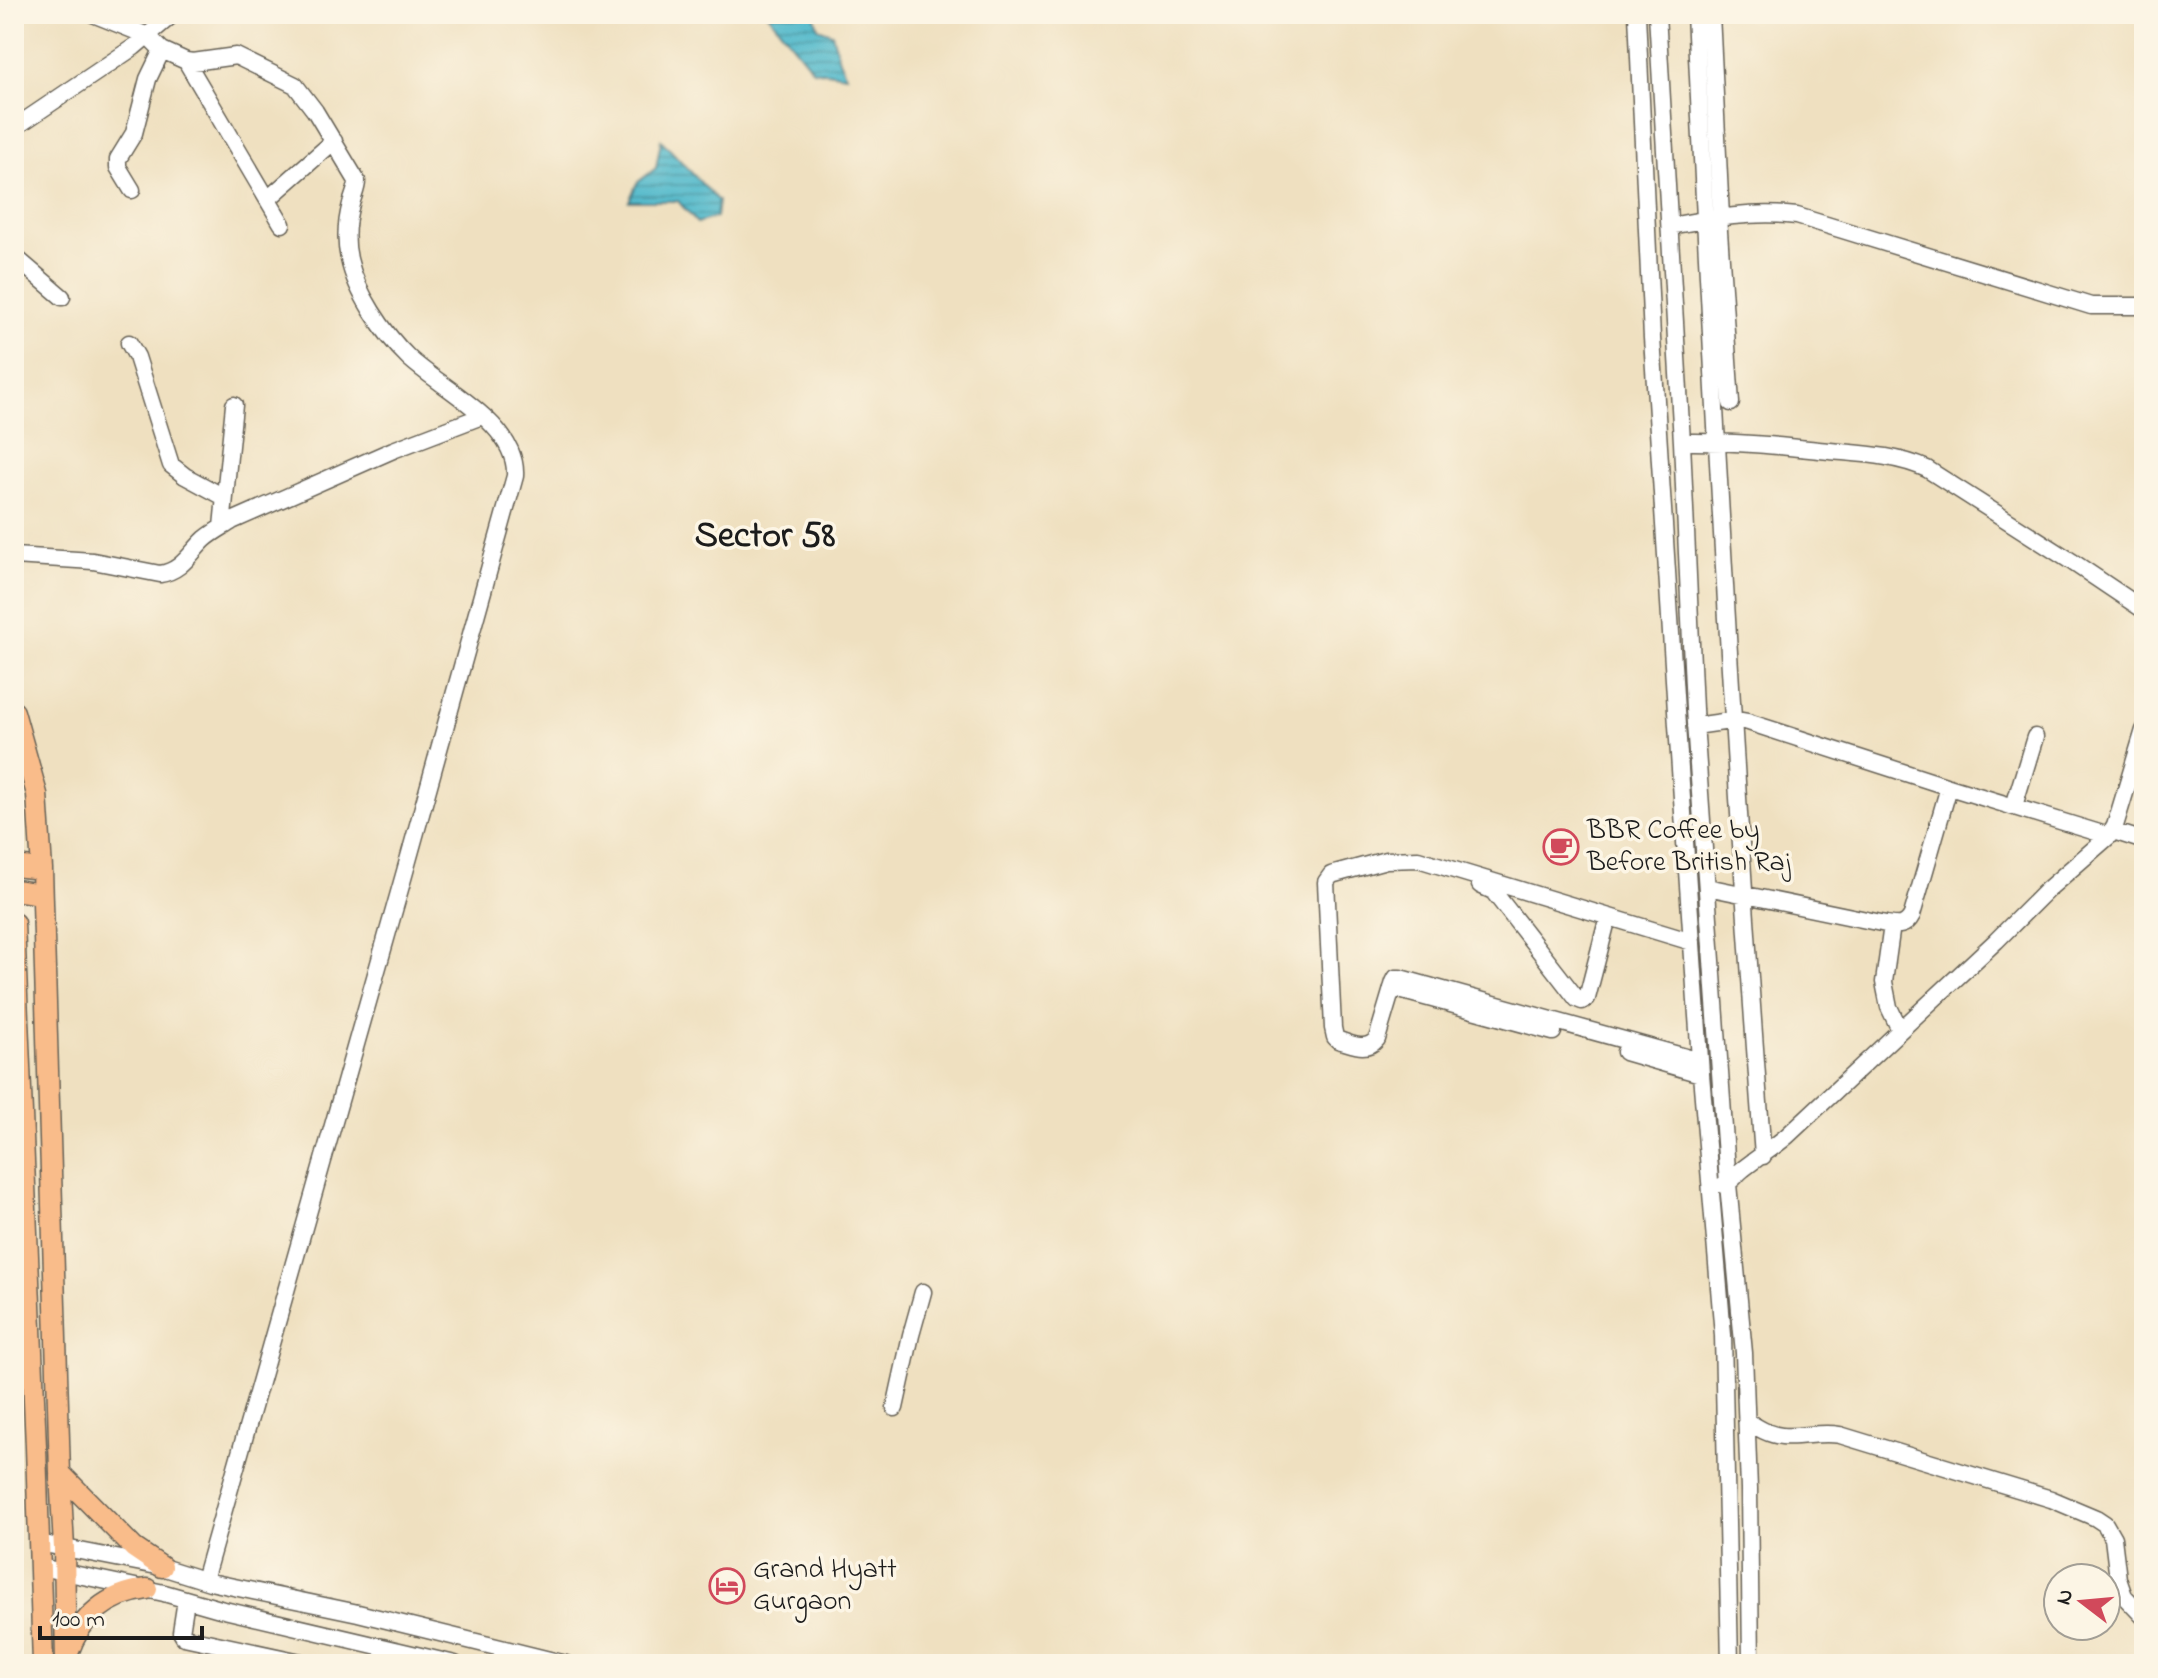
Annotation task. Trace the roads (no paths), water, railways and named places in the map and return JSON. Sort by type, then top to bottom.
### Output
[{"type":"main road","points":[[14,712],[37,794],[42,869],[66,1661]]},
{"type":"main road","points":[[14,866],[42,869]]},
{"type":"main road","points":[[14,890],[42,894]]},
{"type":"main road","points":[[14,923],[43,1664]]},
{"type":"main road","points":[[60,1473],[134,1548],[162,1567]]},
{"type":"main road","points":[[66,1661],[74,1637],[97,1610],[128,1592],[147,1589]]},
{"type":"street","points":[[93,14],[161,21]]},
{"type":"street","points":[[1637,14],[1652,338],[1701,1068],[1721,1295],[1730,1664]]},
{"type":"street","points":[[1657,14],[1695,726],[1728,1184],[1742,1324],[1747,1421],[1751,1664]]},
{"type":"street","points":[[1695,14],[1731,403]]},
{"type":"street","points":[[1711,14],[1715,441],[1763,1156]]},
{"type":"street","points":[[132,190],[118,167],[118,159],[134,133],[148,79],[162,50],[161,21]]},
{"type":"street","points":[[14,128],[161,21]]},
{"type":"street","points":[[162,50],[193,62],[236,56],[302,91],[357,181],[347,235],[352,273],[362,294],[407,356],[482,416],[511,448],[515,460],[515,476],[392,919],[204,1580]]},
{"type":"street","points":[[186,61],[282,224]]},
{"type":"street","points":[[268,199],[334,141]]},
{"type":"street","points":[[1670,226],[1770,213],[1797,216],[2091,306],[2144,306]]},
{"type":"street","points":[[14,256],[62,297]]},
{"type":"street","points":[[129,343],[137,357],[171,465],[224,497]]},
{"type":"street","points":[[222,527],[234,405]]},
{"type":"street","points":[[14,556],[101,561],[160,574],[170,573],[222,527],[393,450],[482,416]]},
{"type":"street","points":[[1682,442],[1715,441],[1881,456],[1916,464],[1938,475],[2144,610]]},
{"type":"street","points":[[1695,726],[1748,722],[1949,787],[2144,841]]},
{"type":"street","points":[[1711,1188],[1728,1184],[1740,1171],[1787,1136],[2111,833],[2139,759],[2144,730]]},
{"type":"street","points":[[2014,806],[2035,737]]},
{"type":"street","points":[[1707,887],[1903,925],[1912,915],[1949,787]]},
{"type":"street","points":[[1692,942],[1431,863],[1407,859],[1386,860],[1328,878],[1326,882],[1335,1037],[1338,1040],[1365,1047],[1372,1045],[1377,1039],[1396,978],[1400,978],[1462,1001],[1701,1068]]},
{"type":"street","points":[[1476,877],[1482,887],[1493,891],[1577,999],[1582,1001],[1587,998],[1608,917]]},
{"type":"street","points":[[1892,925],[1884,982],[1889,1007],[1900,1030]]},
{"type":"street","points":[[895,1408],[923,1292]]},
{"type":"street","points":[[1747,1421],[1768,1433],[1783,1436],[1840,1435],[2051,1499],[2096,1518],[2105,1524],[2113,1538],[2118,1579],[2124,1596],[2144,1617]]},
{"type":"street","points":[[39,1543],[162,1567],[204,1580],[358,1613],[566,1664]]},
{"type":"street","points":[[40,1567],[147,1589],[455,1664]]},
{"type":"street","points":[[186,1600],[181,1632],[184,1637],[310,1664]]},
{"type":"street","points":[[294,1626],[300,1602]]},
{"type":"water","points":[[768,14],[814,14],[818,28],[832,33],[846,75],[813,70]]},
{"type":"water","points":[[661,140],[718,201],[716,217],[697,223],[678,201],[629,201],[637,183],[656,168]]},
{"type":"place","name":"BBR Coffee by Before British Raj","points":[[1561,847]]},
{"type":"place","name":"Grand Hyatt Gurgaon","points":[[727,1586]]},
{"type":"district","name":"Sector 58","points":[[765,537]]}]
